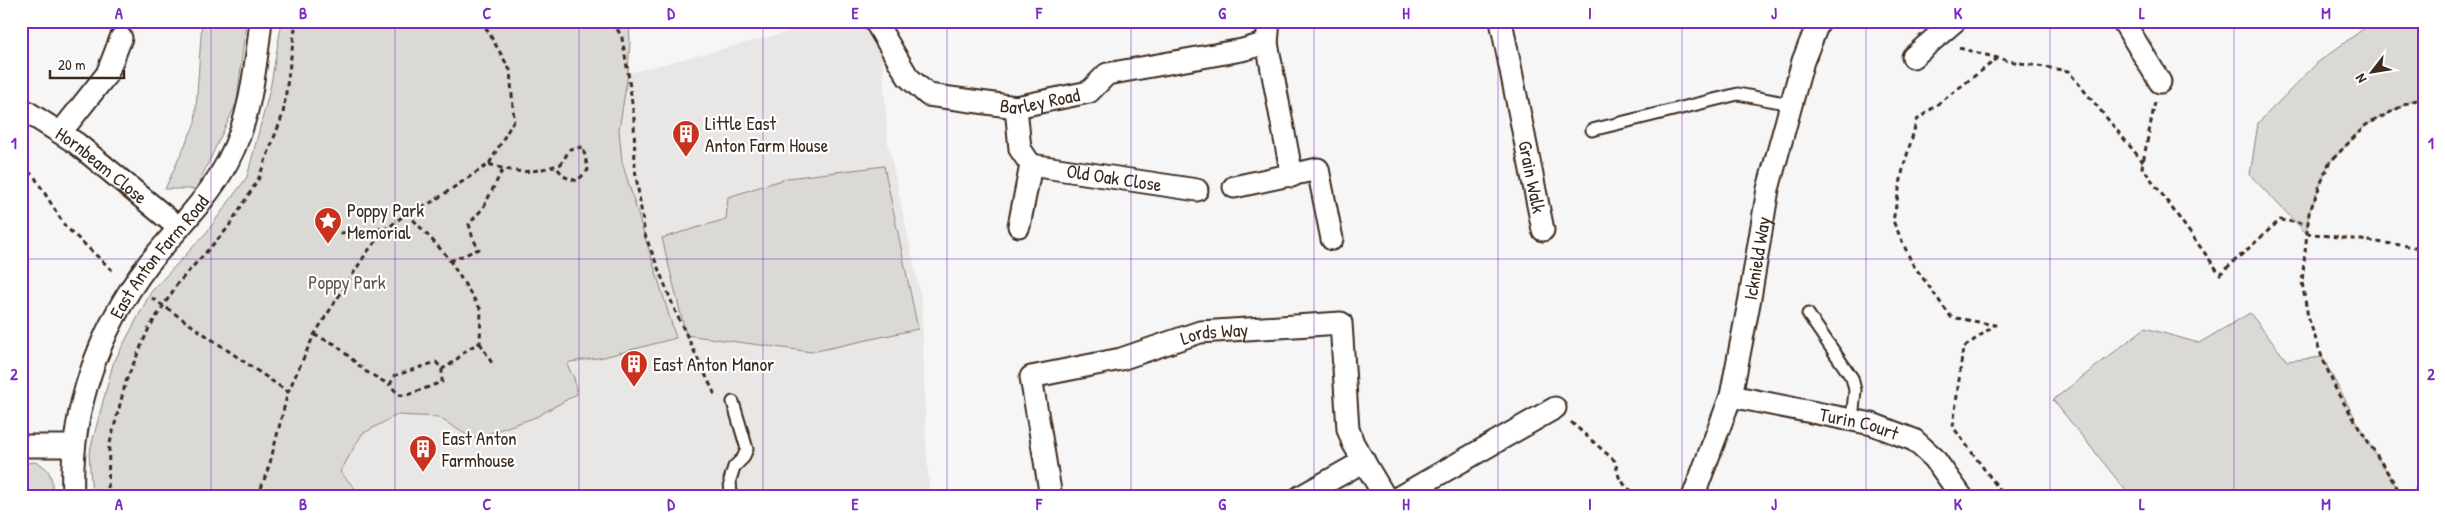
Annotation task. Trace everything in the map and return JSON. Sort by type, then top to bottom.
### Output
[{"type":"street","name":"East Anton Farm Road","points":[[73,497],[74,446],[88,379],[113,319],[138,278],[221,174],[236,143],[243,126],[251,90],[261,21]]},
{"type":"street","name":"Barley Road","points":[[875,21],[908,77],[928,95],[1016,107],[1089,92],[1107,74],[1242,50],[1267,43]]},
{"type":"street","points":[[1269,21],[1267,43],[1292,176]]},
{"type":"street","name":"Grain Walk","points":[[1501,21],[1543,230]]},
{"type":"street","name":"Icknield Way","points":[[1693,497],[1731,396],[1768,189],[1803,61],[1820,21]]},
{"type":"street","points":[[1913,57],[1955,21]]},
{"type":"street","points":[[2122,21],[2160,82]]},
{"type":"street","points":[[61,132],[107,74],[121,38]]},
{"type":"street","points":[[1016,107],[1020,149],[1030,165],[1019,226]]},
{"type":"street","name":"Hornbeam Close","points":[[21,108],[61,132],[179,228]]},
{"type":"street","name":"Old Oak Close","points":[[1030,165],[1198,190]]},
{"type":"street","points":[[1234,187],[1318,169],[1332,240]]},
{"type":"street","name":"Lords Way","points":[[1052,497],[1031,377],[1121,359],[1184,337],[1212,330],[1341,323],[1346,413],[1353,443],[1385,497]]},
{"type":"street","name":"Turin Court","points":[[1731,396],[1872,424],[1914,440],[1934,458],[1962,497]]},
{"type":"street","points":[[1399,497],[1555,408]]},
{"type":"street","points":[[21,446],[74,446]]},
{"type":"street","points":[[1300,497],[1364,461]]},
{"type":"lane","points":[[1592,130],[1738,94],[1790,104]]},
{"type":"lane","points":[[1808,314],[1852,378],[1855,390],[1852,420]]},
{"type":"lane","points":[[731,497],[730,480],[734,467],[743,458],[747,449],[733,402]]},
{"type":"path","points":[[108,497],[109,446],[126,381],[149,328],[178,283],[227,229],[258,180],[283,114],[296,21]]},
{"type":"path","points":[[258,497],[270,463],[288,392],[314,335],[367,252],[388,228],[407,213],[432,202],[489,164],[514,120],[510,70],[482,21]]},
{"type":"path","points":[[613,21],[622,38],[628,73],[634,118],[635,169],[645,235],[676,313],[717,400]]},
{"type":"path","points":[[1932,41],[1998,58],[2068,71],[2143,162]]},
{"type":"path","points":[[1998,58],[1917,120],[1903,169],[1893,221],[1912,263],[1952,316],[1995,325],[1963,348],[1953,427],[2005,497]]},
{"type":"path","points":[[2160,82],[2142,168],[2220,274],[2280,220],[2307,224]]},
{"type":"path","points":[[2403,497],[2338,392],[2322,357],[2308,317],[2302,282],[2309,213],[2329,163],[2366,125],[2410,102],[2424,98]]},
{"type":"path","points":[[489,164],[502,169],[532,173],[554,166],[562,164],[570,149],[583,147],[588,170],[577,182],[565,177],[554,166]]},
{"type":"path","points":[[450,261],[480,249],[473,239],[469,224],[483,208],[502,169]]},
{"type":"path","points":[[407,213],[450,261],[481,310],[480,343],[493,365]]},
{"type":"path","points":[[340,233],[388,228]]},
{"type":"path","points":[[2306,234],[2424,248]]},
{"type":"path","points":[[314,335],[335,344],[365,371],[390,385],[399,395],[407,396],[442,382],[442,369],[436,362],[419,366],[394,376],[390,385]]},
{"type":"path","points":[[442,369],[456,362],[465,348],[480,343]]},
{"type":"path","points":[[1555,408],[1616,461],[1619,477],[1627,488],[1639,495]]},
{"type":"shaded area","points":[[830,21],[871,21],[881,40],[888,142],[922,302],[926,443],[930,497],[363,497],[339,472],[362,434],[397,415],[438,417],[607,208],[628,73]]},
{"type":"green space","points":[[202,21],[246,21],[237,102],[196,189],[165,189],[195,123]]},
{"type":"green space","name":"Poppy Park","points":[[282,21],[629,21],[628,73],[619,130],[622,162],[676,338],[604,357],[570,362],[567,365],[574,378],[577,394],[536,417],[473,439],[438,417],[397,415],[362,434],[340,472],[363,497],[92,497],[89,454],[113,364],[151,292],[206,233],[247,177],[270,89]]},
{"type":"green space","points":[[2374,21],[2424,21],[2424,98],[2410,102],[2366,125],[2329,163],[2309,213],[2306,233],[2250,175],[2258,123],[2317,63]]},
{"type":"green space","points":[[884,166],[918,329],[812,352],[686,335],[662,238],[726,219],[728,197],[788,178]]},
{"type":"green space","points":[[2250,313],[2287,361],[2322,357],[2368,442],[2403,497],[2131,497],[2053,400],[2145,328],[2199,343]]},
{"type":"green space","points":[[34,462],[45,467],[48,471],[52,485],[52,497],[21,497],[21,464]]},
{"type":"green space","points":[[2424,474],[2424,497],[2410,497]]},
{"type":"place","name":"Little East Anton Farm House","points":[[686,158]]},
{"type":"place","name":"Poppy Park Memorial","points":[[328,245]]},
{"type":"place","name":"East Anton Manor","points":[[634,388]]},
{"type":"place","name":"East Anton Farmhouse","points":[[423,473]]}]
